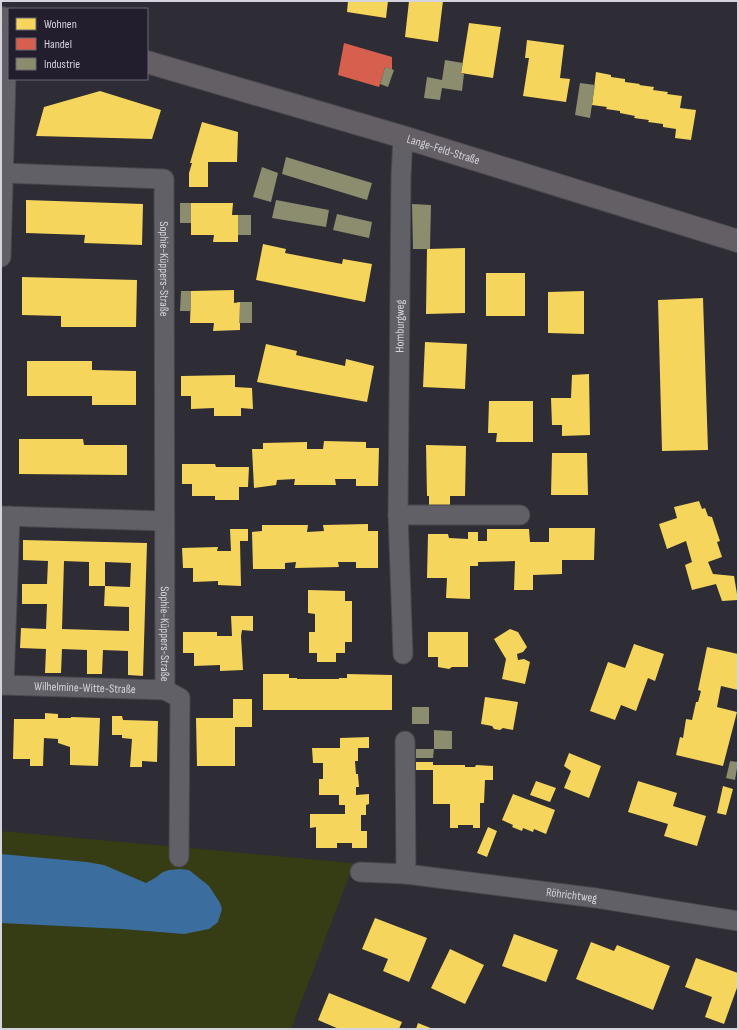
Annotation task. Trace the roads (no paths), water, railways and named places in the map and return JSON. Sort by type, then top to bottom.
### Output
[{"type":"street","points":[[1,257],[3,137],[8,40]]},
{"type":"street","name":"Lange-Feld-Straße","points":[[148,62],[403,137],[738,241]]},
{"type":"street","name":"Homburgweg","points":[[403,137],[401,184],[398,515],[403,654]]},
{"type":"street","name":"Sophie-Küppers-Straße","points":[[3,173],[164,179],[165,690],[180,698],[179,857]]},
{"type":"street","points":[[398,515],[520,515]]},
{"type":"street","points":[[6,516],[164,521]]},
{"type":"street","name":"Wilhelmine-Witte-Straße","points":[[6,516],[2,685],[165,690]]},
{"type":"street","points":[[405,741],[406,874]]},
{"type":"street","name":"Röhrichtweg","points":[[360,872],[406,874],[596,898],[738,921]]},
{"type":"water","points":[[1,854],[104,865],[146,883],[163,872],[169,870],[189,870],[209,886],[220,903],[222,909],[218,922],[209,929],[184,934],[122,929],[1,923]]}]
